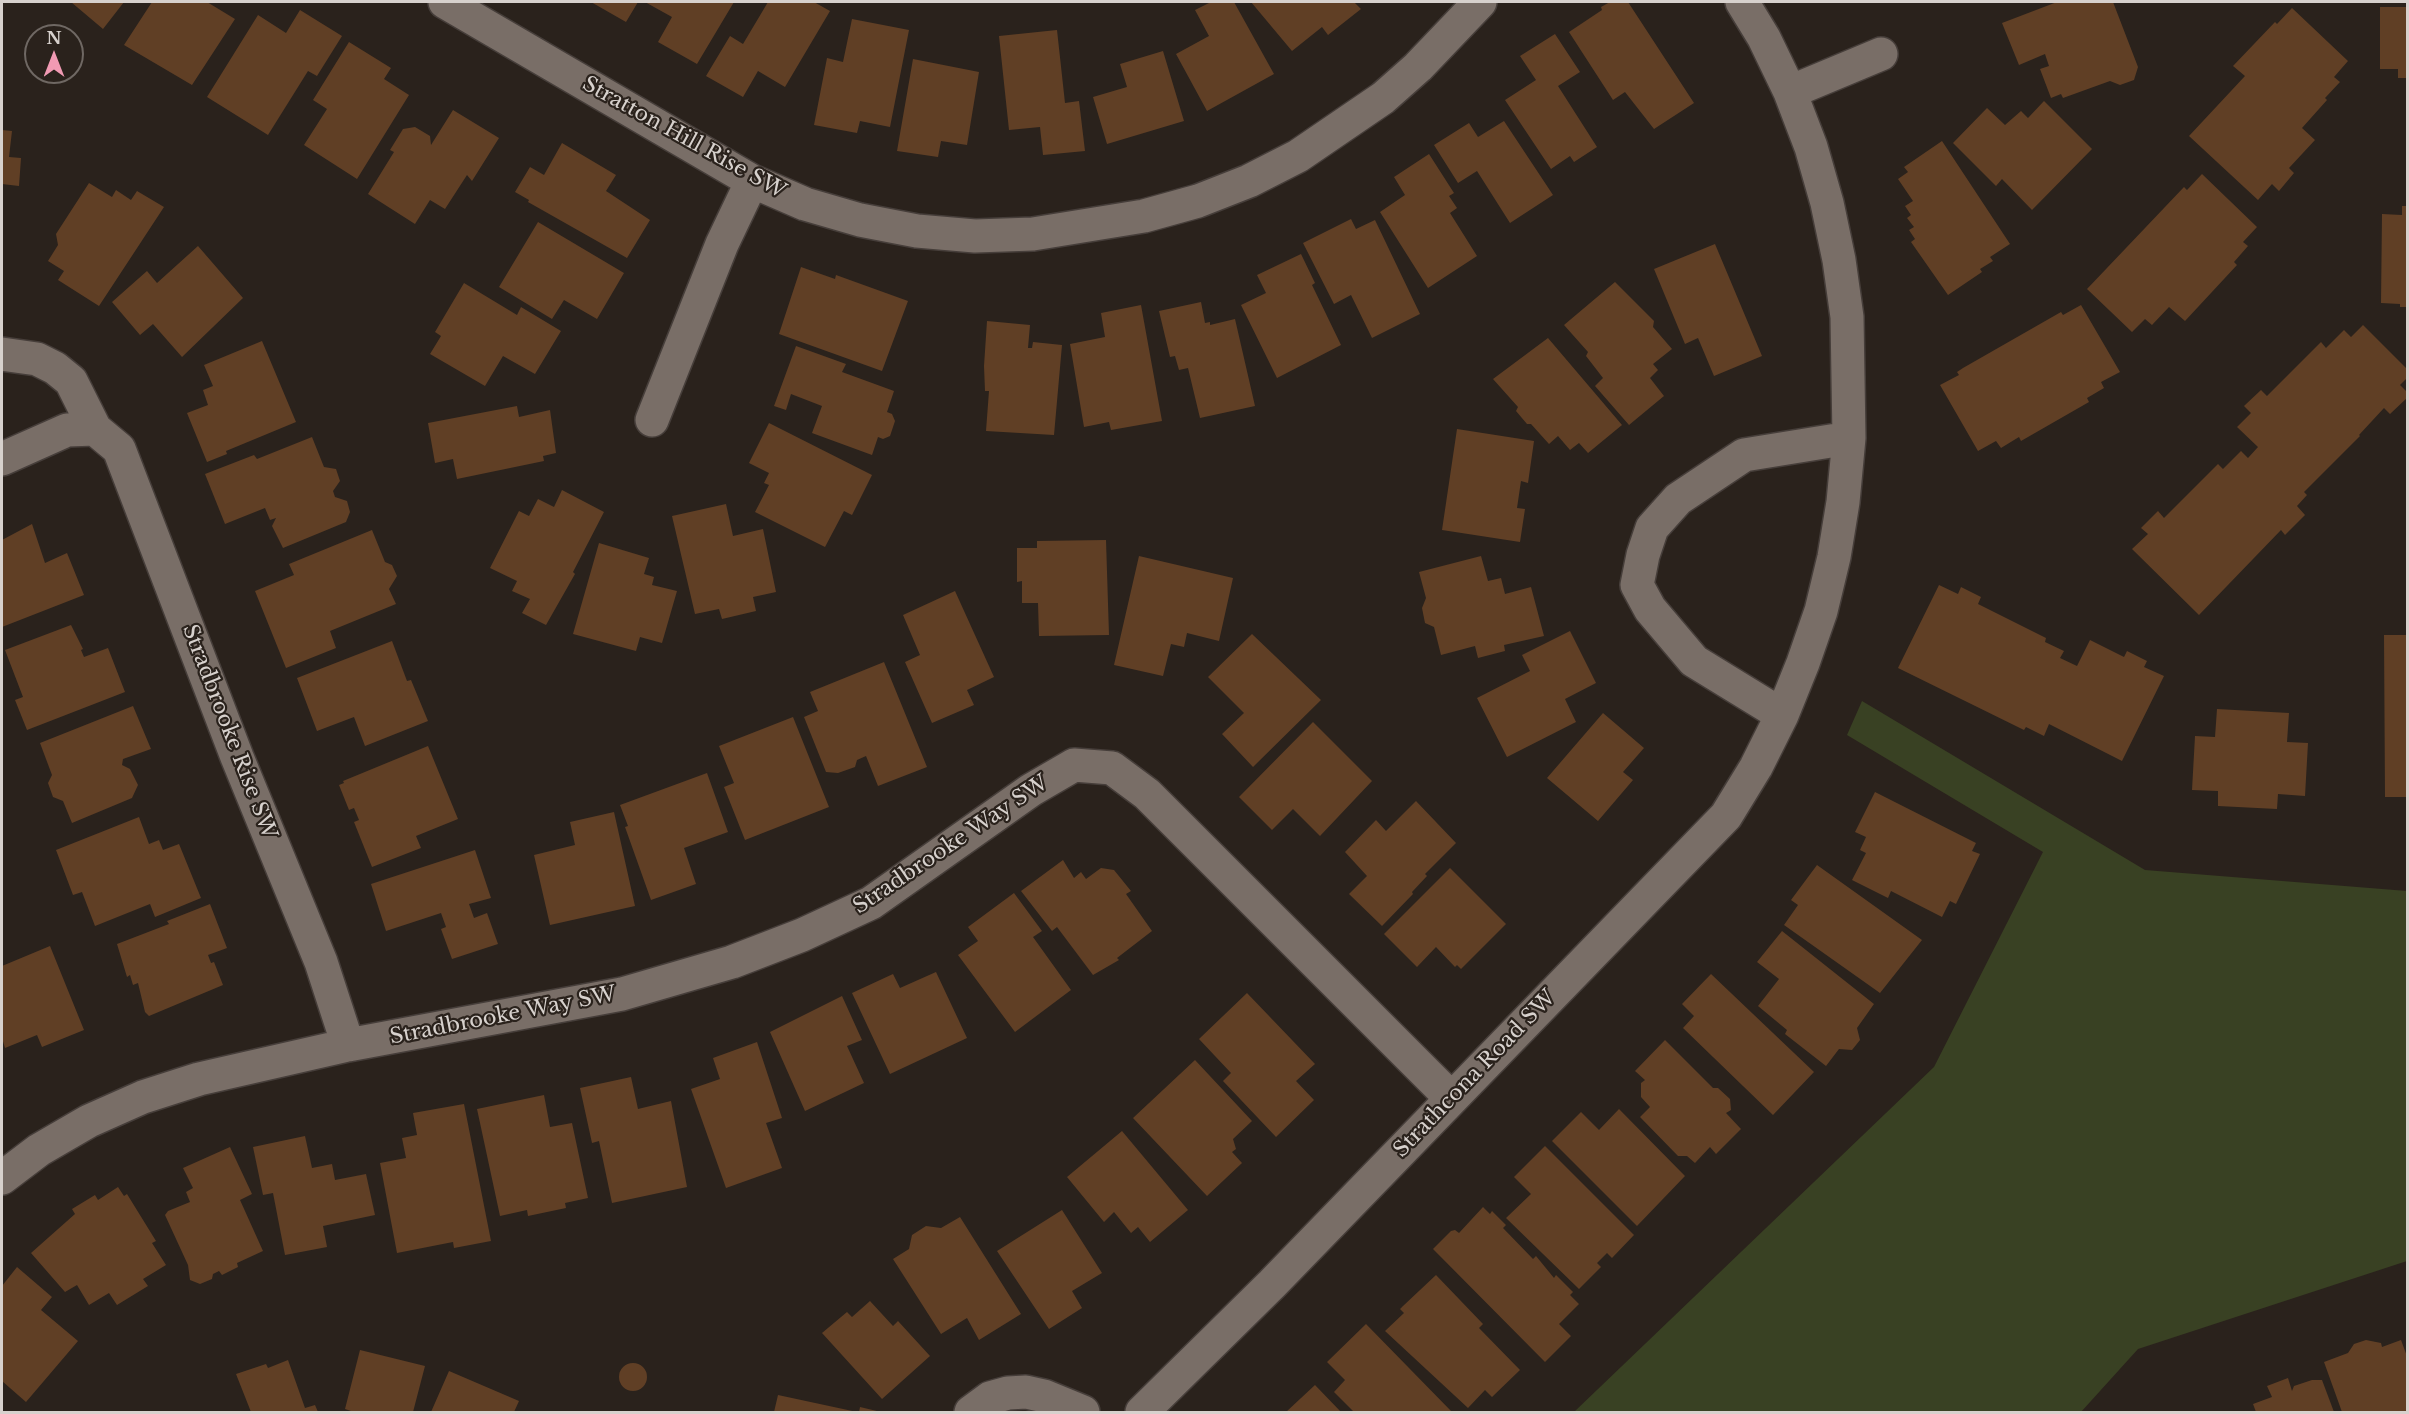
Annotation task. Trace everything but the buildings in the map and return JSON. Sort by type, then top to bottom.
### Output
[{"type":"street","name":"Stratton Hill Rise SW","points":[[445,2],[752,181],[816,207],[860,220],[917,231],[975,236],[1033,234],[1144,216],[1198,201],[1249,181],[1299,156],[1345,127],[1383,99],[1418,67],[1480,2]]},
{"type":"street","name":"Strathcona Road SW","points":[[1142,1413],[1272,1284],[1726,816],[1756,767],[1782,715],[1814,632],[1834,557],[1843,502],[1849,438],[1847,317],[1839,260],[1827,203],[1811,147],[1790,92],[1764,38],[1742,2]]},
{"type":"street","points":[[1790,92],[1881,54]]},
{"type":"street","points":[[652,420],[722,244],[752,181]]},
{"type":"street","name":"Stradbrooke Rise SW","points":[[2,354],[37,359],[55,368],[71,381],[95,429],[119,449],[237,757],[321,962],[348,1045]]},
{"type":"street","points":[[2,459],[67,430],[95,429]]},
{"type":"street","points":[[1782,715],[1694,661],[1650,609],[1636,585],[1643,555],[1652,528],[1678,499],[1744,455],[1849,438]]},
{"type":"street","name":"Stradbrooke Way SW","points":[[2,1178],[39,1150],[89,1121],[143,1097],[199,1079],[348,1045],[611,996],[732,962],[802,935],[871,903],[950,850],[1030,790],[1074,765],[1112,768],[1147,794],[1451,1098]]},
{"type":"street","points":[[971,1413],[990,1398],[1008,1392],[1026,1392],[1044,1396],[1083,1413]]},
{"type":"green space","points":[[1862,701],[2145,870],[2407,891],[2407,1261],[2138,1349],[2081,1412],[1574,1412],[1934,1067],[2043,852],[1847,735]]}]
